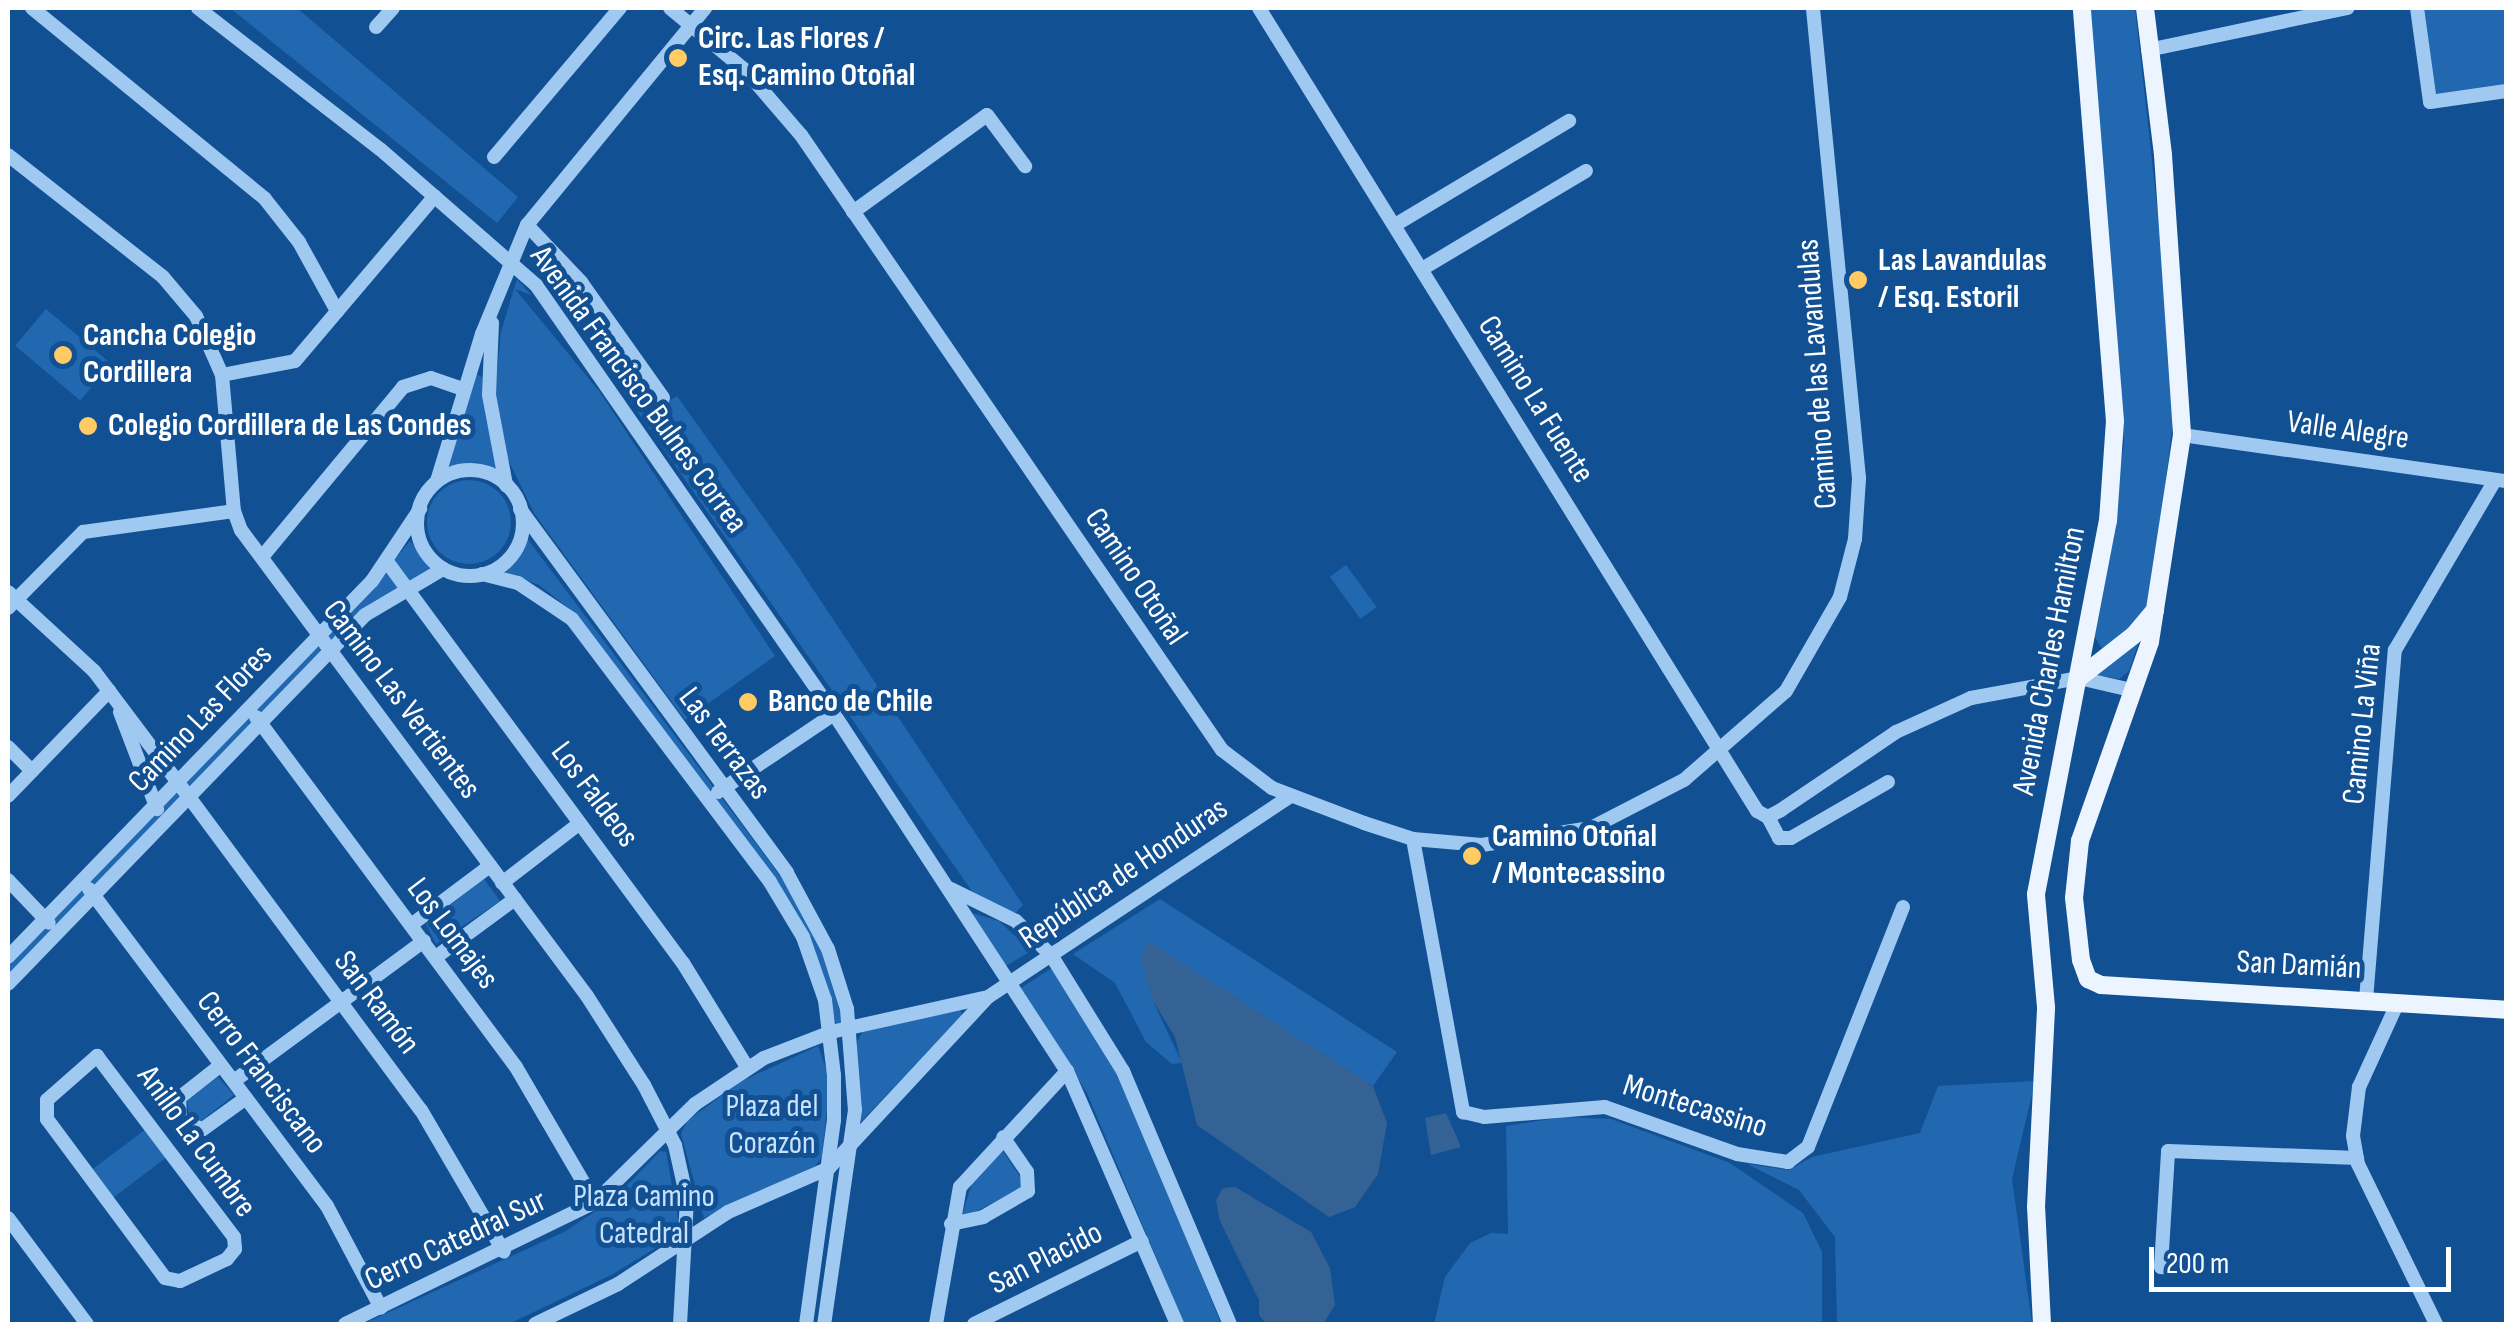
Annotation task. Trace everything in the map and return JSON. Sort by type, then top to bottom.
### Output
[{"type":"main road","name":"Avenida Charles Hamilton","points":[[2042,1324],[2036,1207],[2046,1007],[2036,894],[2108,521],[2115,421],[2082,8]]},
{"type":"main road","name":"Avenida Charles Hamilton","points":[[2088,979],[2075,916],[2077,862],[2160,600],[2182,435],[2163,155],[2145,8]]},
{"type":"main road","points":[[2078,678],[2141,628],[2160,600]]},
{"type":"main road","points":[[2088,630],[2101,657]]},
{"type":"main road","name":"San Damián","points":[[2088,979],[2506,1010]]},
{"type":"street","points":[[32,8],[265,199],[300,242],[337,312]]},
{"type":"street","name":"Avenida Francisco Bulnes Correa","points":[[198,8],[511,259],[565,325],[834,714],[1067,1070],[1177,1324]]},
{"type":"street","points":[[376,27],[393,8]]},
{"type":"street","points":[[494,157],[620,8]]},
{"type":"street","name":"Camino Otoñal","points":[[670,8],[762,88],[853,212],[1212,738],[1244,770],[1290,796],[1413,839],[1495,845],[1571,834],[1647,804],[1720,752]]},
{"type":"street","points":[[498,292],[488,374],[506,485],[520,509],[515,548],[482,574],[443,569],[419,538],[420,508],[437,481],[464,389],[498,292],[511,259],[527,225],[705,8]]},
{"type":"street","name":"Camino La Fuente","points":[[1259,8],[1750,802],[1768,817],[1779,838],[1791,838],[1888,782]]},
{"type":"street","name":"Camino de las Lavandulas","points":[[1720,752],[1771,707],[1812,655],[1840,597],[1858,518],[1813,8]]},
{"type":"street","points":[[2148,50],[2348,8]]},
{"type":"street","points":[[2417,8],[2430,102],[2506,91]]},
{"type":"street","points":[[853,212],[987,115],[1025,166]]},
{"type":"street","points":[[1395,225],[1569,121]]},
{"type":"street","name":"Camino Las Vertientes","points":[[8,155],[175,289],[204,330],[222,374],[234,512],[318,637],[606,1024],[668,1128],[684,1182],[688,1236],[680,1324]]},
{"type":"street","points":[[1422,270],[1586,171]]},
{"type":"street","points":[[222,374],[288,366],[435,196]]},
{"type":"street","points":[[527,225],[581,282],[663,398]]},
{"type":"street","points":[[262,557],[403,387],[426,378],[464,389]]},
{"type":"street","name":"Valle Alegre","points":[[2182,435],[2501,480]]},
{"type":"street","points":[[437,481],[470,469],[506,485]]},
{"type":"street","name":"Camino La Viña","points":[[2366,1000],[2395,650],[2501,480]]},
{"type":"street","name":"Camino Las Flores","points":[[8,957],[388,563],[420,508]]},
{"type":"street","name":"Las Terrazas","points":[[520,509],[723,788],[820,930],[850,1029]]},
{"type":"street","points":[[10,600],[82,532],[234,512]]},
{"type":"street","name":"Los Faldeos","points":[[388,563],[683,962],[747,1067]]},
{"type":"street","name":"Camino Las Flores","points":[[8,984],[374,607],[443,569]]},
{"type":"street","name":"Las Terrazas","points":[[482,574],[518,582],[557,606],[614,675],[770,882],[803,938],[831,1032]]},
{"type":"street","name":"San Ramón","points":[[10,600],[112,694],[190,796],[442,1141],[504,1252]]},
{"type":"street","points":[[614,675],[630,664]]},
{"type":"street","points":[[1768,817],[1934,712],[1990,693],[2078,678],[2131,690]]},
{"type":"street","points":[[8,796],[112,694],[164,822]]},
{"type":"street","name":"Los Lomajes","points":[[250,708],[532,1090],[595,1202]]},
{"type":"street","points":[[707,800],[834,714]]},
{"type":"street","points":[[8,747],[32,772]]},
{"type":"street","name":"República de Honduras","points":[[544,1323],[618,1284],[688,1236],[828,1168],[851,1150],[988,997],[1290,796]]},
{"type":"street","points":[[502,882],[580,823]]},
{"type":"street","name":"Montecassino","points":[[1413,839],[1463,1112],[1484,1116],[1605,1107],[1737,1154],[1788,1162],[1808,1147],[1903,907]]},
{"type":"street","points":[[411,924],[490,866]]},
{"type":"street","points":[[8,880],[58,932]]},
{"type":"street","name":"Cerro Franciscano","points":[[81,881],[326,1206],[381,1308]]},
{"type":"street","points":[[946,886],[1016,921],[1051,955],[1123,1071],[1230,1324]]},
{"type":"street","points":[[436,958],[514,899]]},
{"type":"street","points":[[803,938],[820,930]]},
{"type":"street","points":[[234,1082],[424,942]]},
{"type":"street","name":"República de Honduras","points":[[831,1032],[988,997]]},
{"type":"street","points":[[2398,1002],[2356,1099],[2357,1158],[2436,1324]]},
{"type":"street","points":[[831,1032],[828,1168],[806,1321],[825,1322],[851,1150],[850,1029]]},
{"type":"street","name":"Cerro Catedral Sur","points":[[345,1324],[504,1252],[595,1202],[668,1128],[747,1067],[831,1032]]},
{"type":"street","name":"Anillo La Cumbre","points":[[98,1056],[159,1138],[236,1241],[231,1256],[176,1282],[163,1275],[47,1118],[45,1103],[88,1058],[98,1056]]},
{"type":"street","points":[[180,1122],[179,1098],[222,1065]]},
{"type":"street","points":[[936,1324],[960,1188],[1002,1137],[1067,1070]]},
{"type":"street","points":[[180,1122],[203,1129],[246,1098]]},
{"type":"street","points":[[159,1138],[180,1122]]},
{"type":"street","points":[[952,1224],[983,1218],[1028,1191],[1029,1176],[1002,1137]]},
{"type":"street","points":[[2172,1268],[2162,1267],[2168,1152],[2357,1158]]},
{"type":"street","points":[[8,1218],[87,1324]]},
{"type":"street","name":"San Placido","points":[[974,1324],[1142,1242]]},
{"type":"green space","points":[[230,8],[297,8],[518,197],[497,223]]},
{"type":"green space","points":[[2090,8],[2135,8],[2177,386],[2151,606],[2129,671],[2119,679],[2095,675],[2108,659],[2094,635],[2124,444]]},
{"type":"green space","points":[[2423,8],[2506,8],[2506,85],[2434,95]]},
{"type":"green space","points":[[517,279],[531,295],[515,289],[599,391],[775,656],[685,720],[534,513],[506,455],[495,392],[501,332]]},
{"type":"green space","name":"Cancha Colegio Cordillera","points":[[46,309],[111,364],[80,400],[15,346]]},
{"type":"green space","points":[[596,317],[663,405],[677,396],[795,562],[1023,905],[1015,913],[976,897],[580,329]]},
{"type":"green space","points":[[475,374],[482,377],[497,470],[476,462],[447,468]]},
{"type":"green space","points":[[469,480],[485,483],[499,492],[508,506],[508,538],[499,552],[485,561],[469,564],[453,561],[439,552],[430,538],[427,522],[430,506],[439,492],[453,483]]},
{"type":"green space","points":[[526,537],[781,877],[821,945],[843,1022],[836,1024],[814,949],[579,616],[539,585],[502,571]]},
{"type":"green space","points":[[410,541],[434,570],[371,603],[8,976],[8,964],[357,606]]},
{"type":"green space","points":[[1346,565],[1377,607],[1360,619],[1330,577]]},
{"type":"green space","points":[[484,879],[500,901],[436,944],[426,924]]},
{"type":"green space","points":[[1160,899],[1397,1052],[1373,1086],[1149,942],[1142,959],[1153,1001],[1182,1063],[1172,1064],[1146,1042],[1115,983],[1073,954]]},
{"type":"green space","points":[[972,913],[999,921],[1031,951],[1006,966]]},
{"type":"green space","points":[[1052,968],[1123,1078],[1221,1324],[1184,1324],[1087,1093],[1021,988]]},
{"type":"green space","points":[[960,1009],[962,1015],[861,1122],[857,1042],[863,1031]]},
{"type":"green space","name":"Plaza del Corazón","points":[[818,1046],[830,1081],[822,1157],[815,1166],[704,1218],[681,1134],[687,1121],[742,1081]]},
{"type":"green space","points":[[218,1077],[234,1095],[201,1121],[189,1116],[187,1101]]},
{"type":"green space","points":[[2035,1081],[2012,1179],[2032,1324],[1837,1324],[1835,1237],[1799,1190],[1747,1164],[1789,1170],[1812,1157],[1920,1133],[1938,1086]]},
{"type":"green space","points":[[1563,1117],[1611,1119],[1730,1163],[1803,1213],[1822,1252],[1822,1324],[1434,1324],[1445,1277],[1470,1243],[1491,1233],[1508,1234],[1506,1126]]},
{"type":"green space","points":[[146,1129],[167,1157],[110,1200],[89,1172]]},
{"type":"green space","points":[[1001,1148],[1026,1186],[961,1219],[973,1180]]},
{"type":"green space","name":"Plaza Camino Catedral","points":[[660,1151],[666,1152],[679,1224],[672,1238],[613,1274],[509,1324],[363,1324],[564,1232],[614,1199]]},
{"type":"shaded area","points":[[1148,941],[1373,1086],[1387,1123],[1378,1174],[1355,1207],[1329,1217],[1197,1125],[1175,1037],[1153,1001],[1141,959]]},
{"type":"shaded area","points":[[1446,1113],[1461,1147],[1431,1155],[1425,1118]]},
{"type":"shaded area","points":[[1235,1187],[1311,1232],[1330,1268],[1335,1305],[1323,1324],[1266,1324],[1259,1315],[1259,1300],[1220,1221],[1216,1200],[1223,1188]]},
{"type":"place","name":"Circ. Las Flores / Esq. Camino Otoñal","points":[[678,58]]},
{"type":"place","name":"Las Lavandulas / Esq. Estoril","points":[[1858,280]]},
{"type":"place","name":"Cancha Colegio Cordillera","points":[[63,355]]},
{"type":"place","name":"Colegio Cordillera de Las Condes","points":[[88,426]]},
{"type":"place","name":"Banco de Chile","points":[[748,702]]},
{"type":"place","name":"Camino Otoñal / Montecassino","points":[[1472,856]]}]
